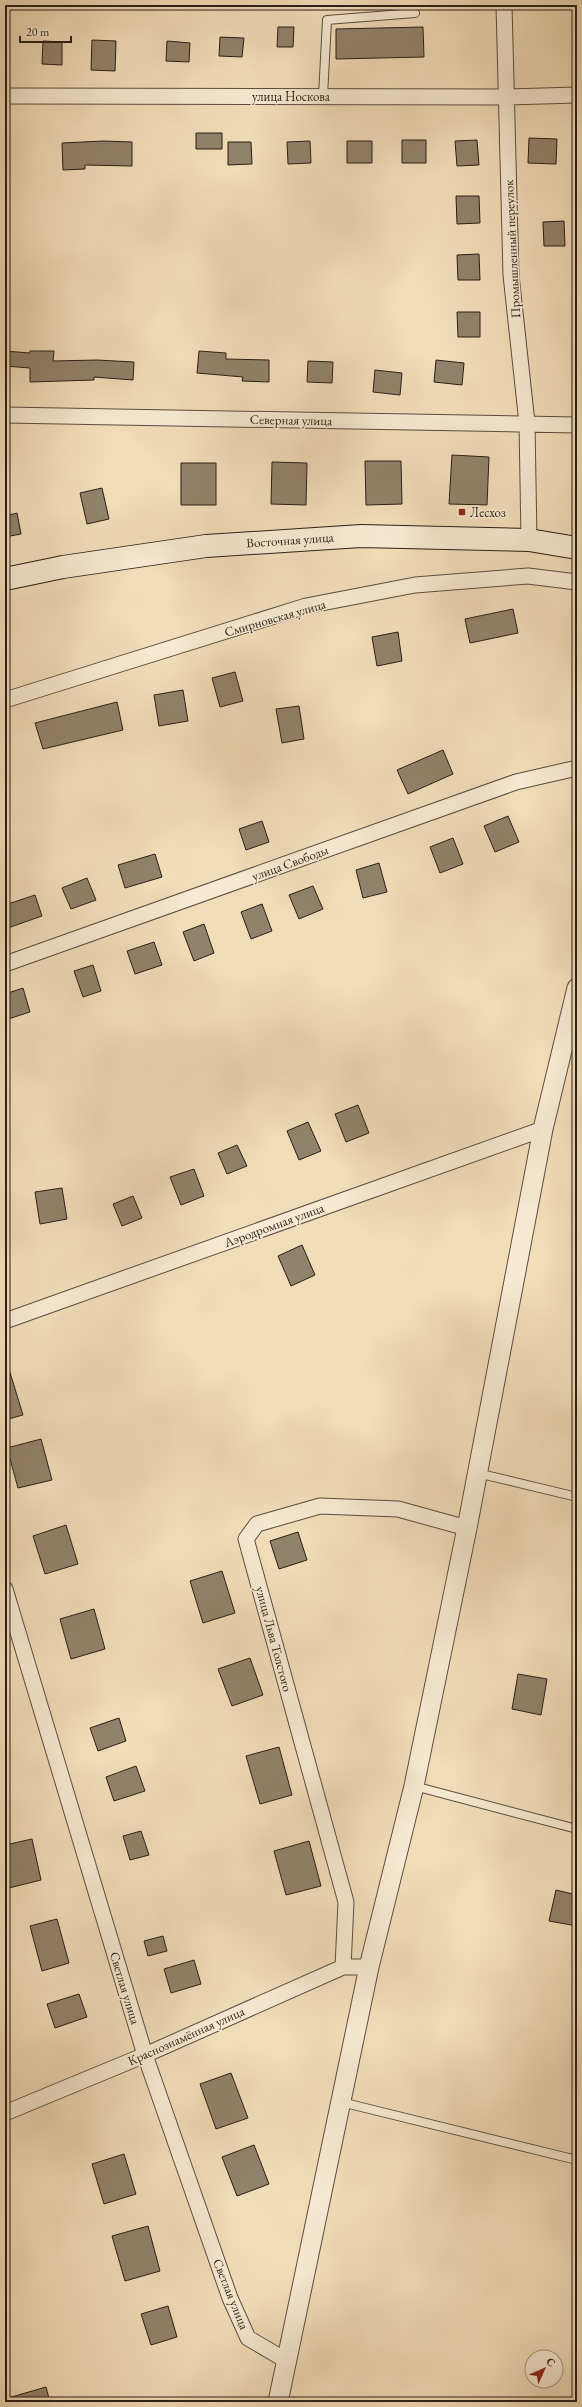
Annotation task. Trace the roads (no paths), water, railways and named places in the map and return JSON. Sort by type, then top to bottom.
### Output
[{"type":"main road","name":"Восточная улица","points":[[5,579],[63,567],[206,546],[361,536],[529,540],[577,548]]},
{"type":"street","name":"Промышленный переулок","points":[[504,5],[511,275],[527,423],[529,540]]},
{"type":"street","name":"улица Носкова","points":[[5,96],[506,97],[577,95]]},
{"type":"street","name":"Северная улица","points":[[5,415],[577,425]]},
{"type":"street","name":"Смирновская улица","points":[[5,700],[306,606],[415,585],[528,576],[577,582]]},
{"type":"street","name":"улица Свободы","points":[[5,964],[516,782],[577,768]]},
{"type":"street","points":[[278,2402],[369,1967],[414,1786],[467,1528],[543,1129],[577,988]]},
{"type":"street","name":"Аэродромная улица","points":[[5,1321],[543,1129]]},
{"type":"street","name":"улица Льва Толстого","points":[[343,1967],[346,1902],[246,1539],[257,1524],[320,1506],[398,1509],[467,1528]]},
{"type":"street","name":"Светлая улица","points":[[5,1589],[145,2055],[236,2312],[248,2338],[287,2361]]},
{"type":"street","name":"Краснознамённая улица","points":[[5,2113],[145,2055],[343,1967],[369,1967]]},
{"type":"lane","points":[[323,96],[327,20],[415,13]]},
{"type":"lane","points":[[477,1474],[577,1498]]},
{"type":"lane","points":[[414,1786],[577,1829]]},
{"type":"lane","points":[[341,2102],[577,2160]]},
{"type":"place","name":"Лесхоз","points":[[462,512]]}]
